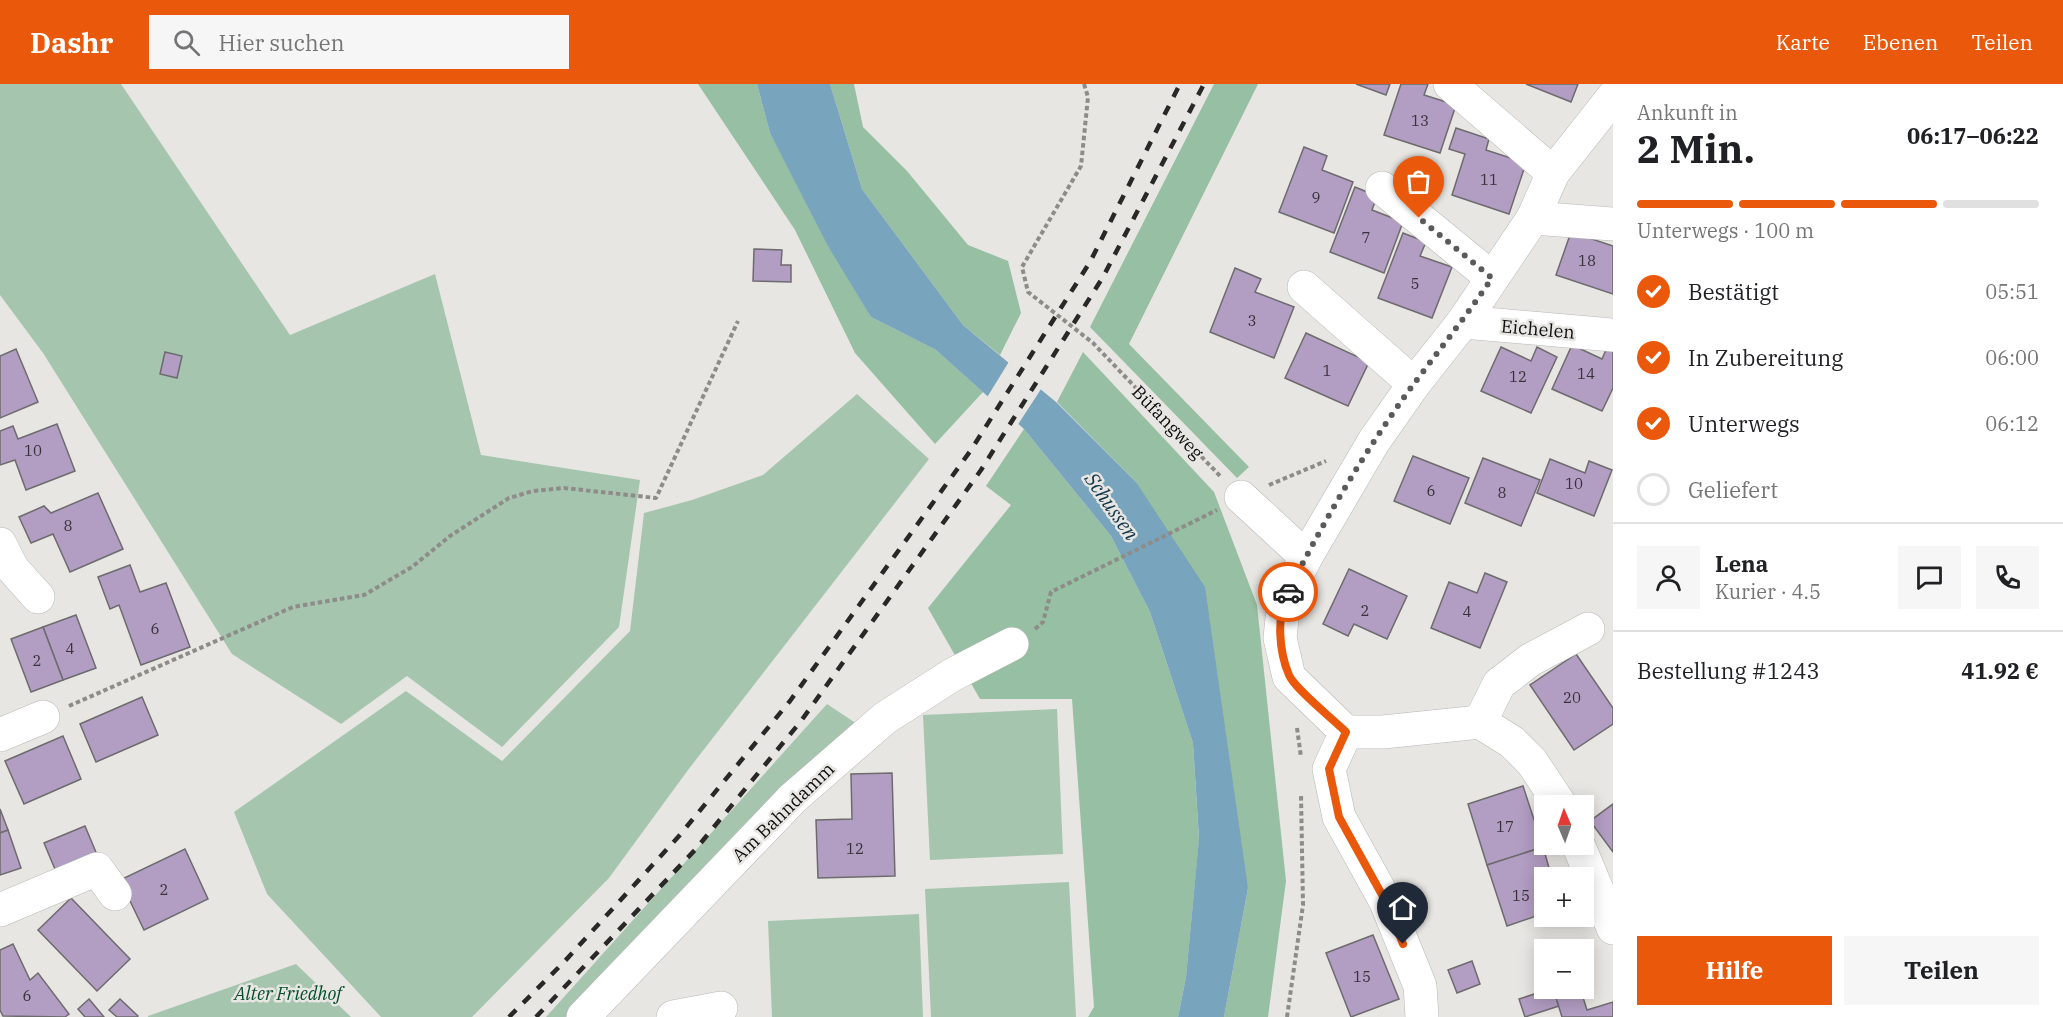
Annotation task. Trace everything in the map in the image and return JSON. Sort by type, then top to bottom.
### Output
[{"type":"street","points":[[1450,84],[1553,173]]},
{"type":"street","points":[[1554,795],[1532,762],[1512,742],[1480,722],[1383,732],[1346,732],[1289,677],[1280,638],[1284,600],[1306,557],[1374,441],[1414,384],[1463,322],[1533,218],[1553,173],[1613,97]]},
{"type":"street","points":[[1382,188],[1492,278]]},
{"type":"street","points":[[1533,218],[1613,224]]},
{"type":"street","points":[[1304,287],[1414,384]]},
{"type":"street","name":"Eichelen","points":[[1463,322],[1613,335]]},
{"type":"street","points":[[1241,497],[1306,557]]},
{"type":"street","points":[[0,544],[12,568],[38,597]]},
{"type":"street","points":[[1480,722],[1499,684],[1530,660],[1587,629]]},
{"type":"street","name":"Am Bahndamm","points":[[588,1016],[810,783],[885,718],[952,675],[1012,644]]},
{"type":"street","points":[[0,735],[43,717]]},
{"type":"street","points":[[1346,732],[1329,769],[1339,817],[1386,902],[1420,986],[1422,1017]]},
{"type":"street","points":[[1583,855],[1613,928]]},
{"type":"street","points":[[0,910],[97,869],[115,894]]},
{"type":"street","points":[[673,1017],[721,1008]]},
{"type":"path","name":"Büfangweg","points":[[1084,84],[1088,98],[1081,166],[1022,267],[1028,292],[1093,343],[1241,497]]},
{"type":"path","points":[[43,717],[293,607],[363,595],[412,567],[459,530],[509,498],[533,491],[564,488],[656,498],[738,321]]},
{"type":"path","points":[[1012,644],[1028,636],[1043,622],[1051,592],[1178,531],[1241,497],[1333,459]]},
{"type":"path","points":[[1289,677],[1301,761]]},
{"type":"path","points":[[1287,1017],[1303,905],[1301,785]]},
{"type":"green space","points":[[0,84],[121,84],[290,335],[435,274],[481,455],[640,480],[619,627],[502,747],[407,676],[341,724],[232,654],[43,353],[0,295]]},
{"type":"green space","points":[[698,84],[757,84],[770,133],[871,317],[936,350],[983,392],[935,444],[855,353],[795,230]]},
{"type":"green space","points":[[830,84],[854,84],[863,127],[907,171],[968,245],[1008,261],[1021,313],[1000,355],[963,325],[862,189]]},
{"type":"green space","points":[[1214,84],[1258,84],[1129,344],[1249,467],[1237,478],[1090,327]]},
{"type":"green space","points":[[1083,352],[1214,492],[1257,605],[1286,881],[1268,1017],[1224,1017],[1248,888],[1136,482],[1057,402]]},
{"type":"green space","points":[[857,394],[929,459],[688,770],[609,878],[472,1017],[381,1017],[267,894],[234,812],[406,691],[502,761],[630,631],[644,513],[692,500],[763,475]]},
{"type":"green space","points":[[1024,429],[1111,536],[1150,612],[1193,743],[1199,840],[1186,977],[1178,1017],[1088,1017],[1094,1007],[1072,699],[980,699],[928,608],[1011,505],[986,486]]},
{"type":"green space","points":[[827,704],[863,728],[572,1017],[546,1017]]},
{"type":"green space","points":[[1057,709],[1063,854],[930,860],[923,715]]},
{"type":"green space","points":[[1069,882],[1076,1017],[931,1017],[925,889]]},
{"type":"green space","points":[[919,914],[923,1017],[772,1017],[768,921]]},
{"type":"green space","name":"Alter Friedhof","points":[[296,964],[351,1017],[148,1017],[148,1016]]},
{"type":"water","name":"Schussen","points":[[757,84],[830,84],[862,189],[963,325],[1056,402],[1136,482],[1205,587],[1248,888],[1224,1017],[1178,1017],[1186,977],[1199,838],[1193,743],[1150,612],[1111,536],[1024,429],[936,350],[871,317],[828,246],[770,133]]},
{"type":"pier","points":[[1010,360],[1043,386],[1017,426],[986,399]]},
{"type":"building","points":[[1356,84],[1390,84],[1386,95]]},
{"type":"building","points":[[1401,84],[1428,84],[1424,95],[1456,105],[1440,153],[1384,135]]},
{"type":"building","points":[[1526,84],[1578,84],[1571,102]]},
{"type":"building","points":[[1456,128],[1489,139],[1486,150],[1526,163],[1509,214],[1452,195],[1465,154],[1449,149]]},
{"type":"building","points":[[1304,147],[1327,156],[1322,170],[1353,182],[1334,233],[1279,212]]},
{"type":"building","points":[[1355,187],[1377,196],[1372,210],[1403,222],[1384,273],[1330,252]]},
{"type":"building","points":[[1571,232],[1613,246],[1613,294],[1556,275]]},
{"type":"building","points":[[1403,233],[1426,242],[1420,256],[1452,267],[1432,318],[1378,298]]},
{"type":"building","points":[[754,249],[782,250],[781,265],[791,265],[791,282],[753,281]]},
{"type":"building","points":[[1235,268],[1261,279],[1255,292],[1294,307],[1274,358],[1210,332]]},
{"type":"building","points":[[1306,333],[1369,362],[1348,406],[1285,378]]},
{"type":"building","points":[[1572,345],[1602,359],[1608,345],[1613,348],[1613,388],[1602,411],[1552,389]]},
{"type":"building","points":[[1501,347],[1531,361],[1537,347],[1557,357],[1531,413],[1481,391]]},
{"type":"building","points":[[16,349],[38,402],[0,418],[0,356]]},
{"type":"building","points":[[165,352],[182,356],[177,378],[160,374]]},
{"type":"building","points":[[57,424],[75,471],[26,490],[15,460],[0,465],[0,431],[13,426],[18,439]]},
{"type":"building","points":[[1413,456],[1469,478],[1450,524],[1394,501]]},
{"type":"building","points":[[1483,458],[1540,480],[1521,526],[1465,503]]},
{"type":"building","points":[[1550,459],[1585,473],[1589,461],[1612,470],[1594,516],[1537,493]]},
{"type":"building","points":[[98,493],[123,549],[70,572],[53,534],[31,543],[19,517],[44,506],[51,513]]},
{"type":"building","points":[[130,565],[140,592],[166,583],[190,647],[141,665],[119,605],[110,609],[98,577]]},
{"type":"building","points":[[1349,569],[1407,596],[1387,639],[1354,624],[1348,636],[1323,624]]},
{"type":"building","points":[[1485,573],[1507,582],[1480,648],[1431,628],[1449,582],[1477,593]]},
{"type":"building","points":[[76,615],[96,668],[63,680],[43,627]]},
{"type":"building","points":[[43,627],[63,680],[31,692],[11,639]]},
{"type":"building","points":[[1576,654],[1613,708],[1613,724],[1574,750],[1530,685]]},
{"type":"building","points":[[142,697],[158,735],[96,762],[80,724]]},
{"type":"building","points":[[63,736],[81,779],[24,804],[5,761]]},
{"type":"building","points":[[892,773],[895,876],[818,878],[816,820],[852,819],[851,774]]},
{"type":"building","points":[[1523,786],[1534,820],[1534,850],[1487,865],[1468,804]]},
{"type":"building","points":[[1613,804],[1613,852],[1594,826],[1594,818]]},
{"type":"building","points":[[0,809],[8,830],[0,833]]},
{"type":"building","points":[[85,826],[98,857],[57,874],[44,843]]},
{"type":"building","points":[[8,830],[21,868],[0,875],[0,833]]},
{"type":"building","points":[[185,849],[208,899],[144,930],[120,880]]},
{"type":"building","points":[[1534,850],[1534,855],[1545,855],[1549,867],[1534,867],[1534,917],[1507,926],[1487,865]]},
{"type":"building","points":[[71,898],[130,959],[97,991],[38,930]]},
{"type":"building","points":[[1373,935],[1399,999],[1351,1017],[1326,953]]},
{"type":"building","points":[[13,944],[30,980],[38,973],[69,1014],[65,1017],[3,1016],[0,1010],[0,950]]},
{"type":"building","points":[[1472,961],[1480,984],[1457,993],[1448,970]]},
{"type":"building","points":[[1534,994],[1534,999],[1557,999],[1559,1006],[1525,1017],[1519,999]]},
{"type":"building","points":[[89,999],[104,1017],[85,1017],[78,1009]]},
{"type":"building","points":[[120,999],[137,1017],[117,1017],[109,1010]]},
{"type":"building","points":[[1556,999],[1584,999],[1587,1010],[1613,1002],[1613,1017],[1562,1017]]},
{"type":"railway","points":[[509,1017],[564,962],[679,836],[790,701],[971,450],[1090,262],[1180,84]]},
{"type":"railway","points":[[536,1017],[695,850],[801,721],[981,470],[1103,277],[1204,84]]},
{"type":"way so far","points":[[1288,592],[1374,441],[1414,384],[1463,322],[1492,278],[1419,218]]},
{"type":"route","points":[[1288,592],[1284,600],[1280,638],[1289,677],[1346,732],[1329,769],[1339,817],[1386,902],[1403,944]]}]
